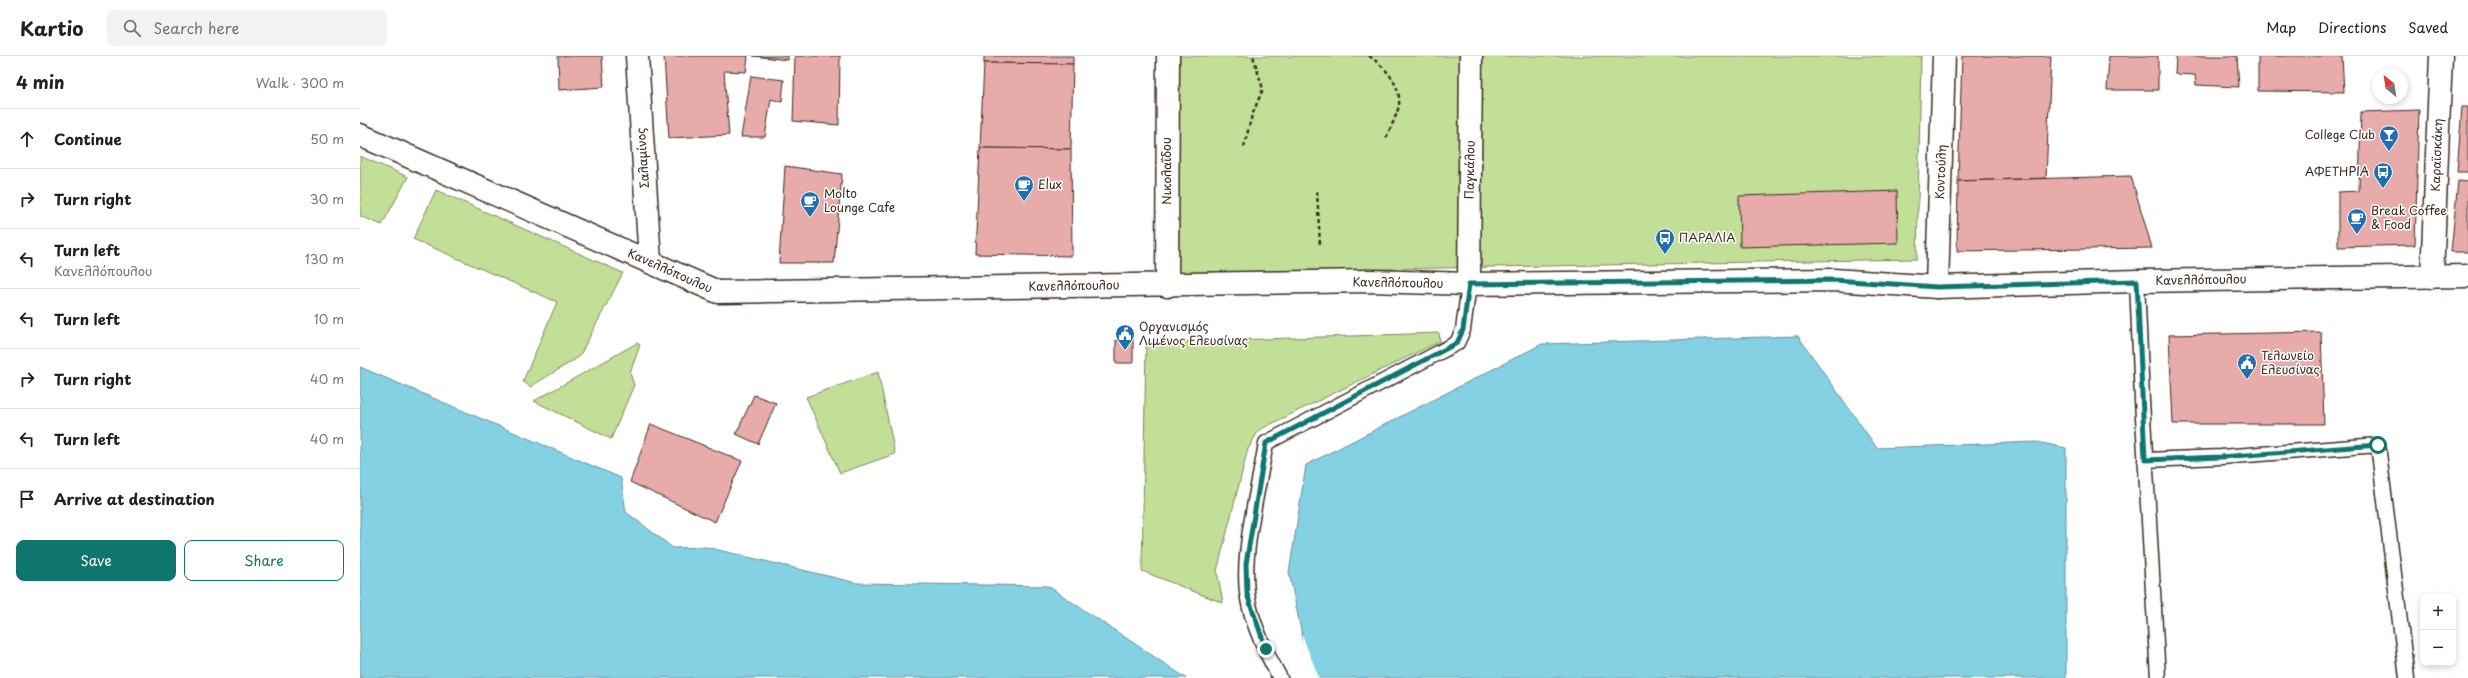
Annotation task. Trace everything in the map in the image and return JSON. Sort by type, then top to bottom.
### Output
[{"type":"main road","name":"Σαλαμίνος","points":[[637,56],[650,261]]},
{"type":"main road","name":"Νικολαΐδου","points":[[1166,286],[1168,56]]},
{"type":"main road","name":"Παγκάλου","points":[[1469,284],[1471,56]]},
{"type":"main road","name":"Κοντούλη","points":[[1937,287],[1944,56]]},
{"type":"main road","name":"Καραϊσκάκη","points":[[2432,277],[2441,56]]},
{"type":"main road","name":"Κανελλόπουλου","points":[[360,135],[718,292],[1369,282],[1469,284],[1834,280],[1937,287],[2137,281],[2468,276]]},
{"type":"lane","points":[[2137,281],[2145,460],[2158,678]]},
{"type":"lane","points":[[1280,678],[1256,624],[1247,594],[1246,564],[1266,443],[1457,343],[1463,330],[1469,284]]},
{"type":"lane","points":[[2145,460],[2221,457],[2378,445],[2407,678]]},
{"type":"path","points":[[1244,147],[1252,115],[1263,89],[1253,56]]},
{"type":"path","points":[[1369,56],[1384,66],[1394,82],[1399,105],[1386,138]]},
{"type":"path","points":[[1317,191],[1320,245]]},
{"type":"green space","points":[[1177,56],[1921,56],[1917,259],[1178,273]]},
{"type":"green space","points":[[360,156],[408,177],[382,225],[360,216]]},
{"type":"green space","points":[[436,190],[623,273],[579,357],[530,387],[523,381],[557,302],[413,239]]},
{"type":"green space","points":[[1439,333],[1440,341],[1259,430],[1248,449],[1217,571],[1223,603],[1142,571],[1146,343]]},
{"type":"green space","points":[[637,343],[640,345],[630,373],[634,385],[611,439],[534,401]]},
{"type":"green space","points":[[878,372],[895,454],[840,473],[806,397]]},
{"type":"water","points":[[1798,336],[1877,448],[2037,442],[2066,448],[2066,678],[1300,678],[1302,635],[1289,573],[1306,465],[1542,344]]},
{"type":"water","points":[[360,367],[621,478],[626,512],[673,548],[706,547],[857,583],[1048,586],[1186,678],[360,678]]},
{"type":"pier","points":[[1302,635],[1319,678],[1298,678]]},
{"type":"building","points":[[558,56],[602,56],[604,87],[559,90]]},
{"type":"building","points":[[664,56],[748,56],[746,72],[724,71],[729,135],[669,138]]},
{"type":"building","points":[[753,56],[788,56],[788,60]]},
{"type":"building","points":[[795,56],[840,56],[839,125],[793,121]]},
{"type":"building","points":[[984,56],[1073,56],[1073,64],[984,63]]},
{"type":"building","points":[[1962,56],[2051,56],[2046,178],[1958,181]]},
{"type":"building","points":[[2109,56],[2158,56],[2158,90],[2107,90]]},
{"type":"building","points":[[2176,56],[2237,56],[2239,87],[2196,85],[2195,75],[2175,74]]},
{"type":"building","points":[[2258,56],[2342,56],[2344,92],[2258,91]]},
{"type":"building","points":[[984,63],[1073,64],[1071,149],[980,148]]},
{"type":"building","points":[[751,76],[784,80],[782,102],[771,99],[765,137],[741,137]]},
{"type":"building","points":[[2462,107],[2468,107],[2468,172],[2457,172]]},
{"type":"building","name":"College Club","points":[[2419,110],[2415,245],[2338,247],[2338,192],[2359,191],[2361,112]]},
{"type":"building","name":"Elux","points":[[980,148],[1071,149],[1072,256],[975,254]]},
{"type":"building","name":"Molto Lounge Cafe","points":[[785,166],[842,174],[834,263],[779,263]]},
{"type":"building","points":[[2131,176],[2152,248],[1957,251],[1958,181]]},
{"type":"building","points":[[2458,181],[2468,182],[2468,252],[2451,252]]},
{"type":"building","points":[[1897,191],[1898,243],[1740,247],[1739,196]]},
{"type":"building","name":"Τελωνείο Ελευσίνας","points":[[2321,332],[2324,424],[2173,424],[2169,335]]},
{"type":"building","name":"Οργανισμός Λιμένος Ελευσίνας","points":[[1133,339],[1133,363],[1116,363],[1116,340]]},
{"type":"building","points":[[754,395],[776,403],[758,444],[736,434]]},
{"type":"building","points":[[651,424],[742,461],[715,522],[630,482]]},
{"type":"place","name":"College Club","points":[[2389,152]]},
{"type":"place","name":"ΑΦΕΤΗΡΙΑ","points":[[2383,189]]},
{"type":"place","name":"Elux","points":[[1024,202]]},
{"type":"place","name":"Molto Lounge Cafe","points":[[810,218]]},
{"type":"place","name":"Break Coffee & Food","points":[[2357,235]]},
{"type":"place","name":"ΠΑΡΑΛΙΑ","points":[[1665,255]]},
{"type":"place","name":"Οργανισμός Λιμένος Ελευσίνας","points":[[1125,351]]},
{"type":"place","name":"Τελωνείο Ελευσίνας","points":[[2247,380]]},
{"type":"route","points":[[1266,649],[1256,624],[1247,594],[1246,564],[1266,443],[1457,343],[1463,330],[1469,284],[1834,280],[1937,287],[2137,281],[2145,460],[2221,457],[2378,445]]}]
